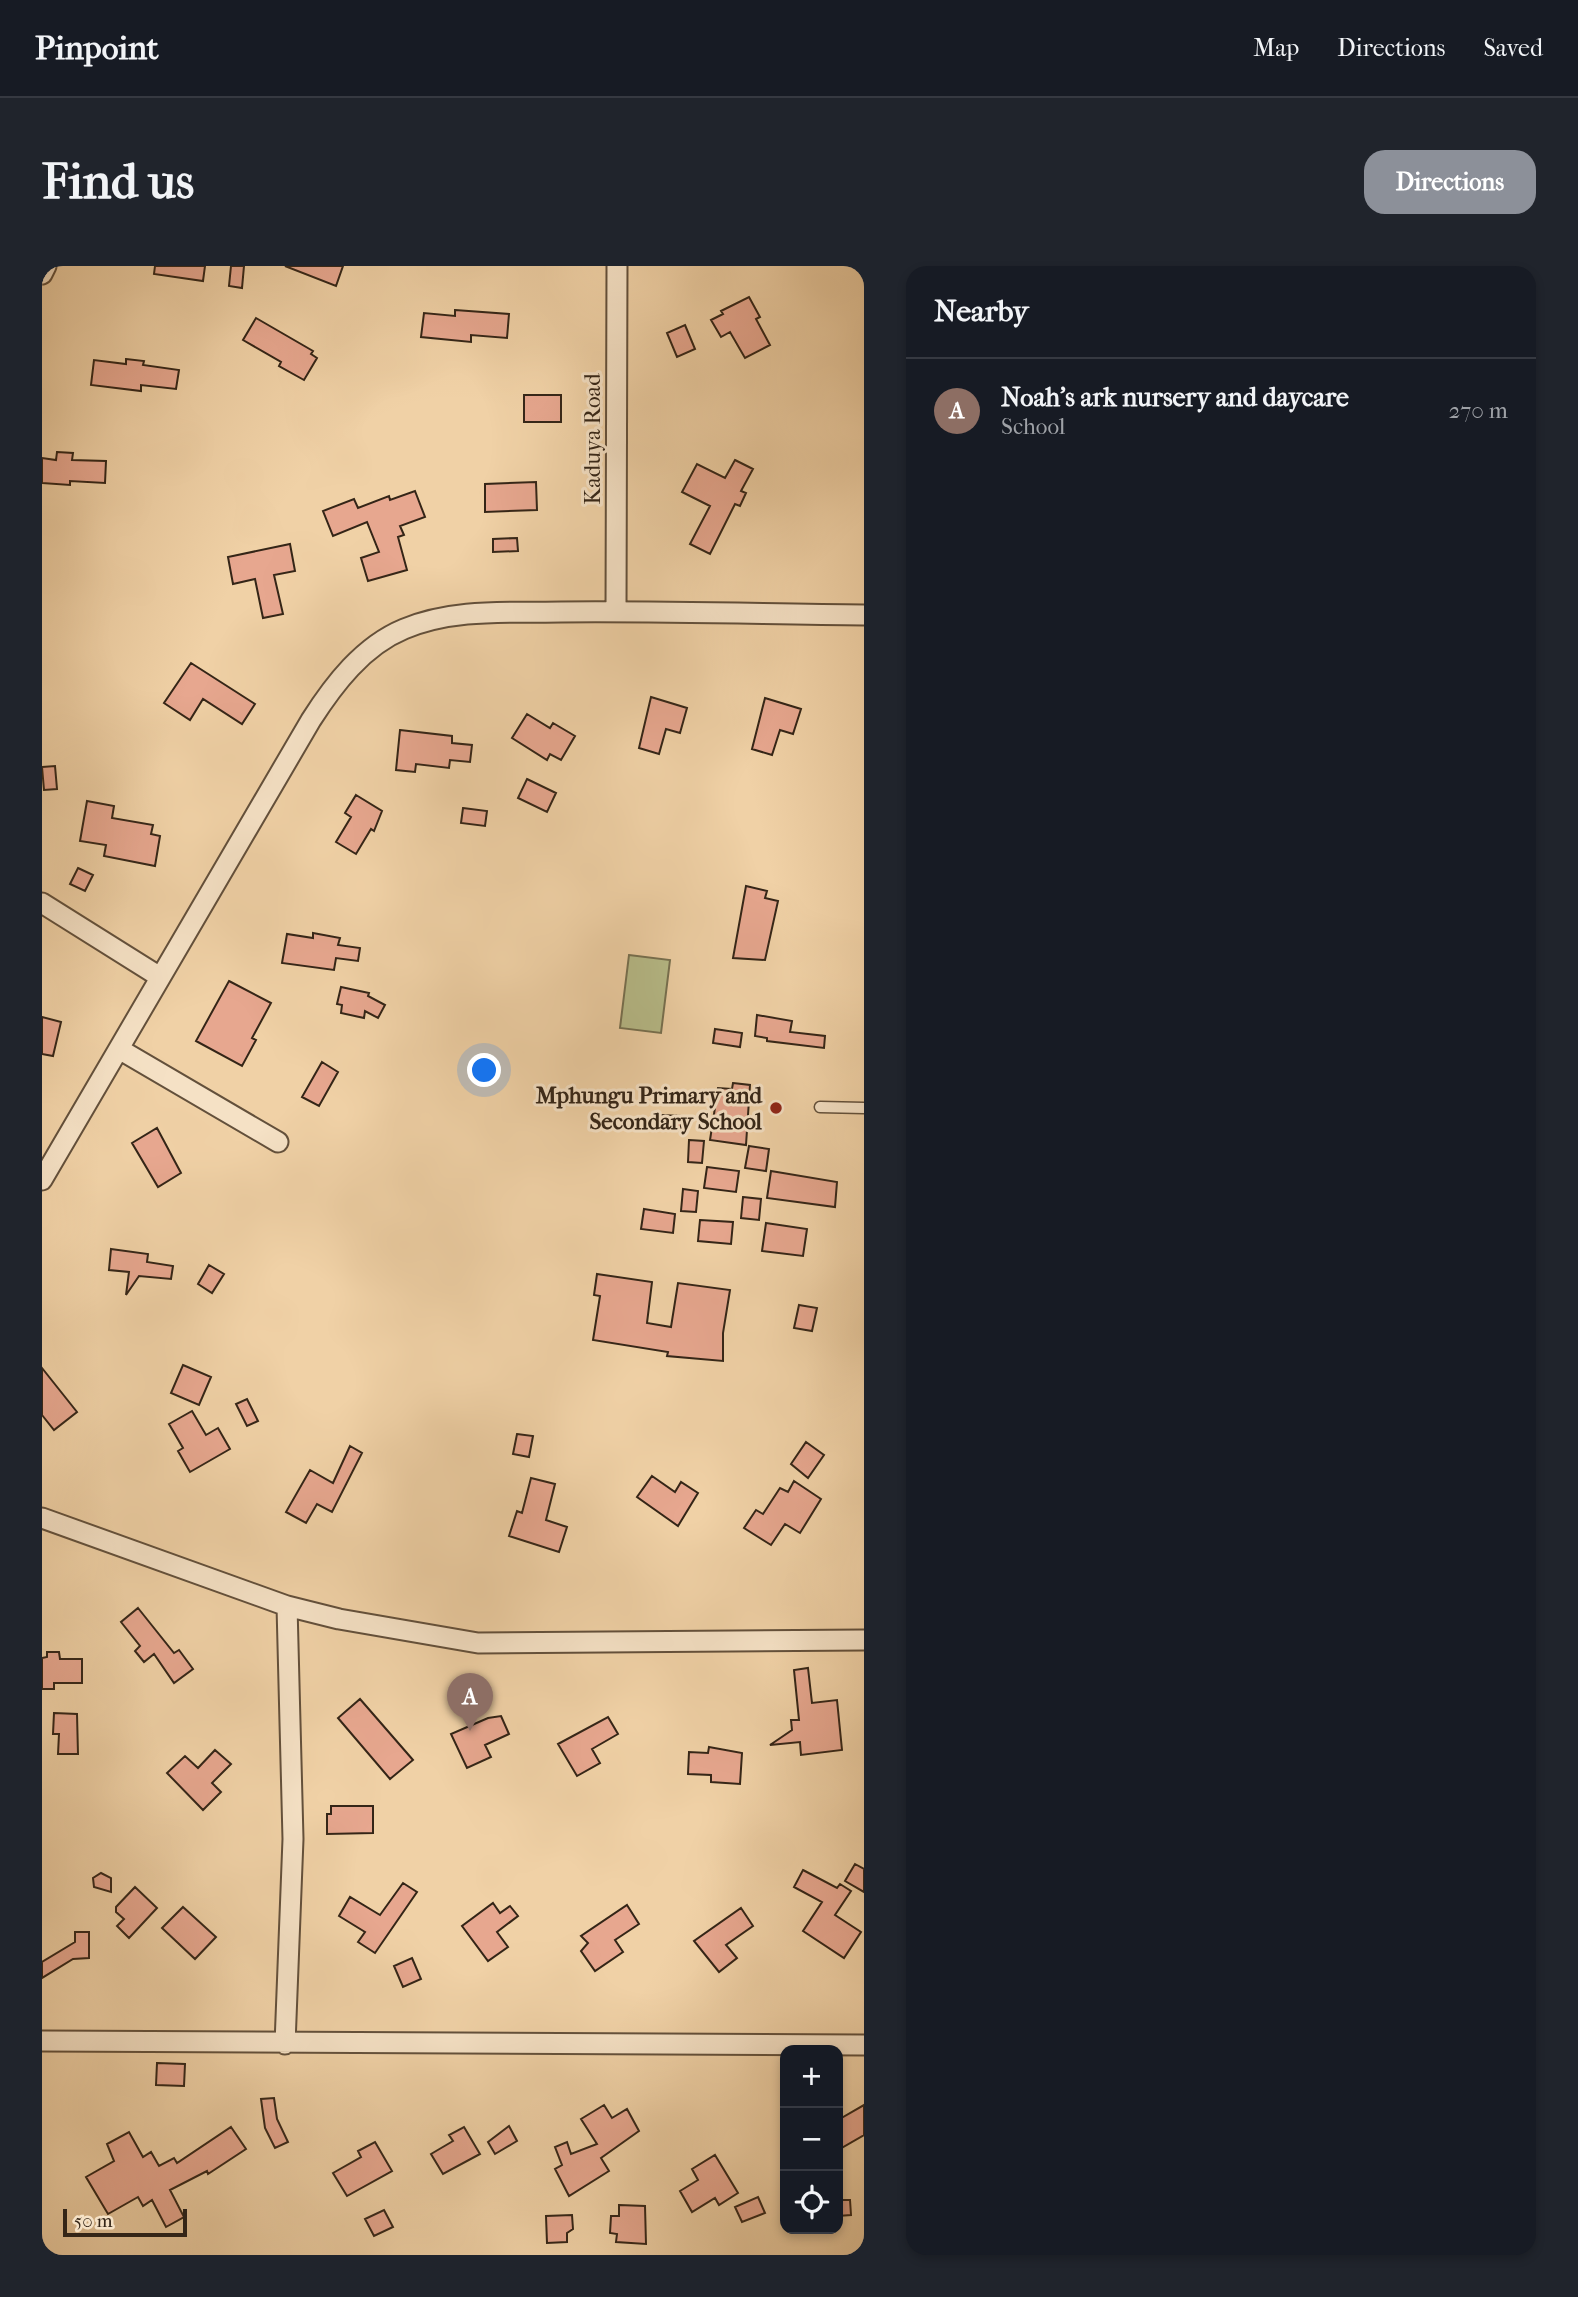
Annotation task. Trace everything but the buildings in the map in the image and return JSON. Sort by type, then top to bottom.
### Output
[{"type":"street","points":[[42,274],[47,266]]},
{"type":"street","name":"Kaduya Road","points":[[616,611],[617,266]]},
{"type":"street","points":[[42,1180],[325,698],[340,677],[380,643],[401,630],[429,619],[460,614],[616,611],[864,615]]},
{"type":"street","points":[[42,903],[160,977]]},
{"type":"street","points":[[119,1049],[278,1142]]},
{"type":"street","points":[[42,1518],[287,1606],[339,1619],[478,1643],[864,1640]]},
{"type":"street","points":[[285,2044],[293,1839],[287,1606]]},
{"type":"street","points":[[42,2041],[864,2045]]},
{"type":"lane","points":[[820,1107],[864,1108]]},
{"type":"green space","points":[[629,955],[670,960],[661,1033],[620,1028]]},
{"type":"place","name":"Mphungu Primary and Secondary School","points":[[776,1108]]},
{"type":"place","name":"Noah's ark nursery and daycare","points":[[470,1731]]}]
